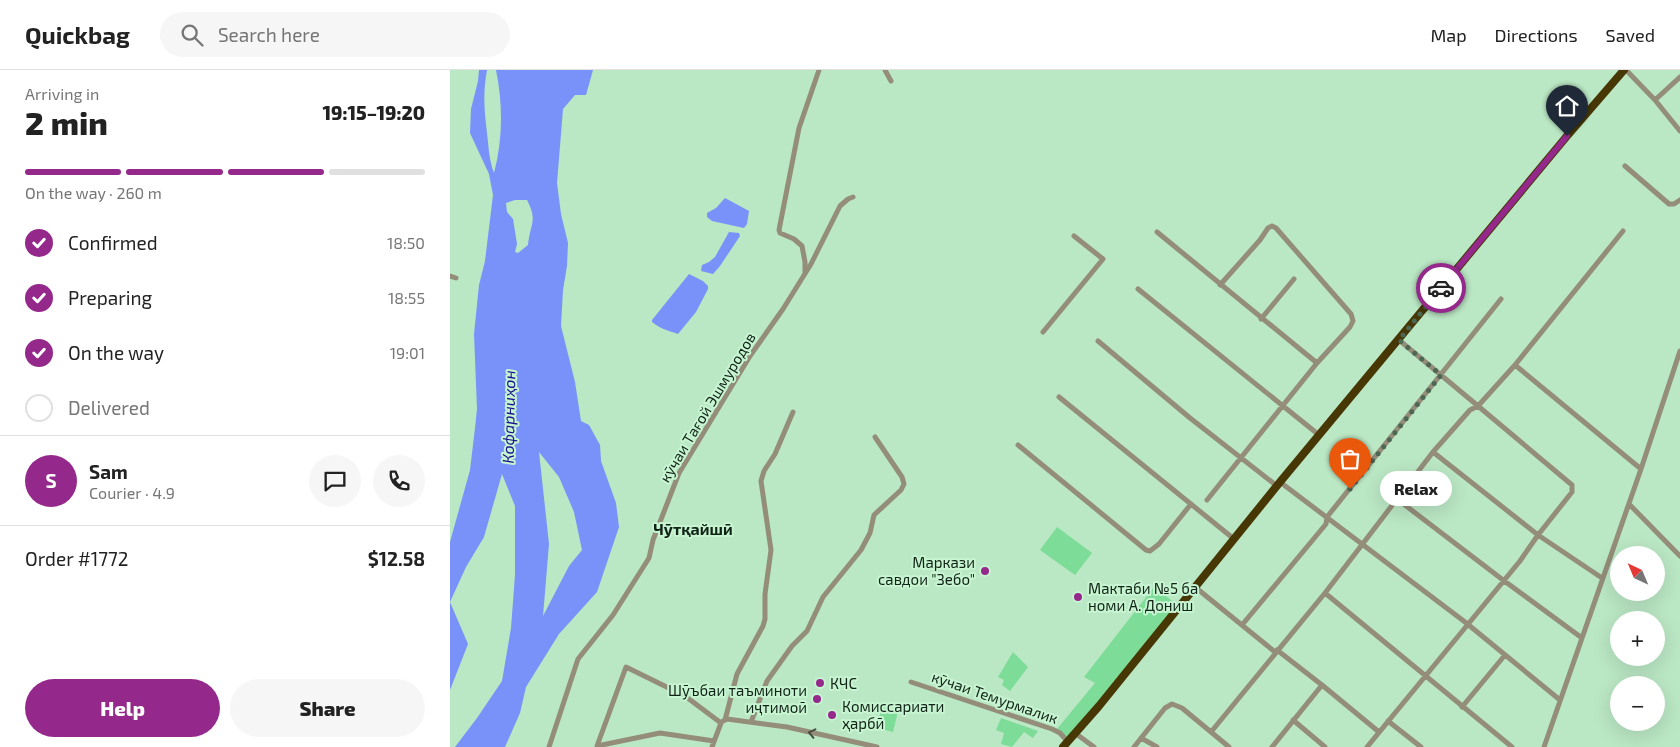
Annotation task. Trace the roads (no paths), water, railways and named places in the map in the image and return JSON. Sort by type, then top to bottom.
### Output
[{"type":"highway","points":[[1066,744],[1278,484],[1567,136],[1625,70]]},
{"type":"street","points":[[804,273],[805,262],[802,246],[794,239],[780,233],[779,230],[799,128],[820,70]]},
{"type":"street","points":[[885,70],[891,82]]},
{"type":"street","points":[[1625,70],[1655,100],[1680,131]]},
{"type":"street","points":[[1655,100],[1680,77]]},
{"type":"street","points":[[1626,166],[1669,204],[1674,204],[1680,200]]},
{"type":"street","name":"кӯчаи Тағой Эшмуродов","points":[[549,747],[578,659],[612,615],[648,558],[678,473],[750,356],[784,309],[811,264],[840,206],[853,197]]},
{"type":"street","points":[[1207,500],[1353,321],[1351,314],[1276,228],[1272,226],[1268,228],[1260,240],[1220,284]]},
{"type":"street","points":[[1211,732],[1325,592],[1433,452],[1470,410],[1478,406],[1515,365],[1623,231]]},
{"type":"street","points":[[1157,232],[1317,363]]},
{"type":"street","points":[[1042,332],[1103,259],[1074,236]]},
{"type":"street","points":[[1261,319],[1294,278]]},
{"type":"street","points":[[1138,289],[1319,435]]},
{"type":"street","points":[[1242,624],[1326,524],[1327,517],[1501,299]]},
{"type":"street","points":[[1367,747],[1572,492],[1572,485],[1399,340]]},
{"type":"street","points":[[1098,341],[1241,458],[1327,517],[1466,624],[1560,700]]},
{"type":"street","points":[[1544,747],[1680,351]]},
{"type":"street","points":[[1515,365],[1641,469]]},
{"type":"street","points":[[1059,397],[1234,539]]},
{"type":"street","points":[[712,747],[723,722],[737,674],[765,619],[765,594],[771,550],[761,481],[793,412]]},
{"type":"street","points":[[752,722],[767,681],[792,646],[807,631],[823,597],[861,550],[870,533],[874,515],[901,490],[904,484],[902,476],[874,437]]},
{"type":"street","points":[[1018,445],[1146,550],[1150,551],[1159,544],[1191,504]]},
{"type":"street","points":[[1433,452],[1538,535],[1602,578]]},
{"type":"street","points":[[1397,499],[1582,638]]},
{"type":"street","points":[[1629,504],[1680,556]]},
{"type":"street","points":[[1195,587],[1322,685],[1379,732]]},
{"type":"street","points":[[1325,592],[1512,747]]},
{"type":"street","points":[[1462,707],[1504,655]]},
{"type":"street","points":[[597,746],[626,667],[685,696],[723,722],[752,722],[787,727],[877,747]]},
{"type":"street","name":"кӯчаи Темурмалик","points":[[911,682],[1049,728],[1059,732],[1066,744]]},
{"type":"street","points":[[1272,747],[1322,685]]},
{"type":"street","points":[[1134,747],[1165,708],[1172,704],[1182,708],[1230,747]]},
{"type":"street","points":[[1293,720],[1325,747]]},
{"type":"street","points":[[1388,721],[1421,747]]},
{"type":"street","points":[[597,746],[660,733],[714,740]]},
{"type":"street","points":[[1075,733],[1094,747]]},
{"type":"street","points":[[1141,738],[1156,747]]},
{"type":"water","name":"Кофарниҳон","points":[[479,70],[487,70],[484,98],[485,114],[489,154],[494,173],[501,122],[496,70],[593,70],[586,95],[575,95],[563,109],[557,183],[561,214],[568,243],[561,326],[575,382],[581,421],[589,425],[600,445],[601,461],[616,503],[619,527],[597,592],[559,634],[526,687],[520,713],[505,747],[455,747],[502,681],[511,628],[515,575],[515,506],[502,474],[484,537],[466,567],[450,602],[450,542],[470,470],[475,428],[477,409],[474,334],[479,285],[485,261],[493,195],[489,174],[470,133],[471,109]],"holes":[[[515,200],[527,200],[533,218],[528,245],[518,253],[515,252],[517,244],[513,219],[507,212],[506,203]],[[539,452],[559,477],[574,512],[582,550],[569,566],[543,616],[549,544]]]},
{"type":"water","points":[[725,198],[749,211],[747,224],[744,228],[712,221],[707,217],[707,213],[716,208]]},
{"type":"water","points":[[729,232],[739,233],[740,236],[720,266],[713,274],[701,271],[702,265],[715,257]]},
{"type":"water","points":[[689,274],[703,281],[708,286],[708,289],[696,312],[678,334],[658,326],[652,320]]},
{"type":"water","points":[[450,602],[468,644],[450,690]]},
{"type":"place","name":"Relax","points":[[1350,489]]},
{"type":"place","name":"Маркази савдои \"Зебо\"","points":[[985,571]]},
{"type":"place","name":"Мактаби №5 ба номи А. Дониш","points":[[1078,597]]},
{"type":"place","name":"КЧС","points":[[820,683]]},
{"type":"place","name":"Шӯъбаи таъминоти иҷтимоӣ","points":[[817,699]]},
{"type":"place","name":"Комиссариати ҳарбӣ","points":[[832,715]]},
{"type":"district","name":"Чӯтқайшӣ","points":[[693,528]]}]
